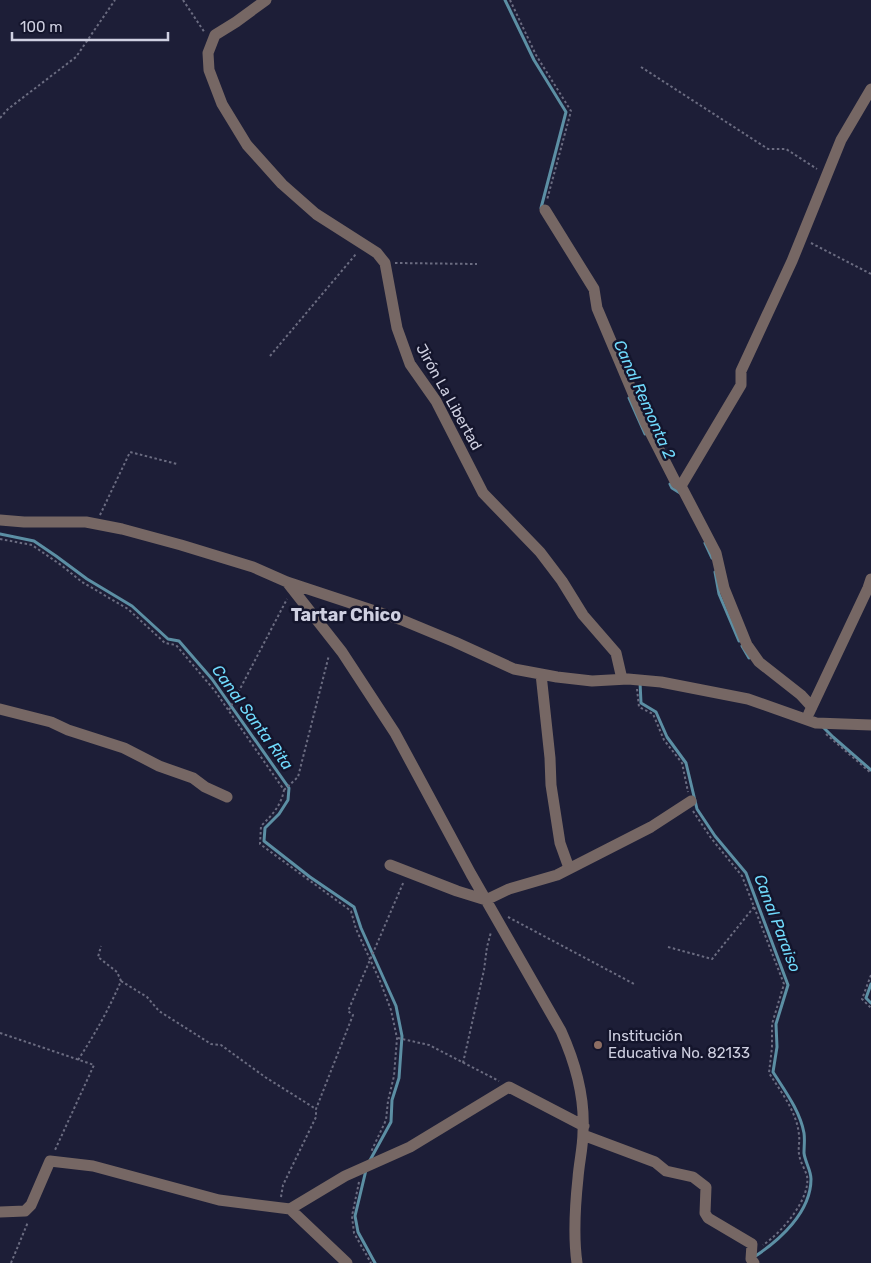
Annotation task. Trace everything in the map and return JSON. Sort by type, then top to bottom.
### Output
[{"type":"street","points":[[266,0],[215,35],[208,53],[209,70],[222,104],[247,145],[282,184],[316,214],[377,253],[385,263]]},
{"type":"street","points":[[681,486],[741,385],[740,371],[792,262],[841,140],[871,89]]},
{"type":"street","points":[[545,210],[594,289],[597,308],[646,424],[676,483],[681,486],[716,552],[724,588],[747,645],[759,662],[801,695],[812,707]]},
{"type":"street","name":"Jirón La Libertad","points":[[385,263],[397,328],[410,364],[436,401],[483,493],[540,552],[562,581],[583,615],[616,653],[622,679]]},
{"type":"street","points":[[0,520],[86,522],[122,529],[253,567],[289,585],[402,620],[514,669],[592,681],[636,679],[661,682],[748,699],[811,721],[871,725]]},
{"type":"street","points":[[811,721],[812,707],[871,578]]},
{"type":"street","points":[[289,585],[333,641],[395,733],[486,900],[561,1031],[570,1051],[581,1096],[583,1130],[576,1191],[574,1242],[577,1263]]},
{"type":"street","points":[[541,674],[551,785],[560,842],[569,868]]},
{"type":"street","points":[[0,709],[50,722],[68,730],[124,748],[159,766],[193,778],[205,787],[227,797]]},
{"type":"street","points":[[390,865],[486,900],[509,889],[557,875],[651,827],[691,801]]},
{"type":"street","points":[[285,1209],[345,1176],[410,1147],[510,1087],[583,1130],[654,1162],[666,1171],[693,1177],[706,1187],[705,1213],[708,1218],[752,1244],[753,1258]]},
{"type":"street","points":[[0,1212],[25,1211],[31,1205],[50,1161],[93,1166],[219,1200],[285,1209],[347,1263]]},
{"type":"path","points":[[0,118],[8,109],[76,57],[115,0]]},
{"type":"path","points":[[183,0],[212,43]]},
{"type":"path","points":[[510,0],[536,55],[571,111],[545,210]]},
{"type":"path","points":[[641,67],[768,149],[786,149],[826,175]]},
{"type":"path","points":[[801,238],[871,274]]},
{"type":"path","points":[[270,356],[364,244]]},
{"type":"path","points":[[385,263],[476,264]]},
{"type":"path","points":[[96,524],[130,452],[177,464]]},
{"type":"path","points":[[0,539],[32,545],[62,565],[82,582],[128,609],[165,643],[176,645],[215,691],[284,790]]},
{"type":"path","points":[[229,710],[289,585]]},
{"type":"path","points":[[333,641],[298,777],[284,790],[282,801],[274,814],[261,826],[260,844],[351,911],[356,929],[391,1010],[398,1038],[394,1076],[386,1120],[370,1152]]},
{"type":"path","points":[[636,679],[639,706],[653,714],[664,740],[682,764],[693,810],[711,838],[742,876],[784,984],[772,1024],[769,1074],[790,1107],[799,1135],[798,1154],[807,1178],[804,1196],[793,1216],[753,1258]]},
{"type":"path","points":[[811,721],[871,774]]},
{"type":"path","points":[[285,1209],[283,1186],[316,1117],[316,1109],[354,1015],[348,1011],[408,872]]},
{"type":"path","points":[[668,947],[712,958],[754,906]]},
{"type":"path","points":[[463,1063],[495,916],[510,917],[636,985]]},
{"type":"path","points":[[101,946],[98,957],[117,972],[121,981],[147,997],[159,1012],[210,1044],[221,1045],[265,1077],[316,1109]]},
{"type":"path","points":[[871,975],[862,999],[871,1008]]},
{"type":"path","points":[[78,1060],[104,1018],[121,981]]},
{"type":"path","points":[[0,1033],[94,1065],[50,1161]]},
{"type":"path","points":[[398,1038],[429,1046],[510,1087]]},
{"type":"path","points":[[362,1168],[352,1216],[354,1233],[371,1263]]},
{"type":"path","points":[[11,1263],[29,1220],[28,1208]]},
{"type":"waterway","name":"Canal Remonta 2","points":[[505,0],[534,60],[566,112],[541,208]]},
{"type":"waterway","name":"Canal Remonta 2","points":[[629,398],[645,434]]},
{"type":"waterway","name":"Canal Remonta 2","points":[[670,484],[672,488],[680,493]]},
{"type":"waterway","name":"Canal Santa Rita","points":[[0,534],[34,541],[87,579],[132,606],[168,639],[179,641],[212,679],[289,788],[288,800],[279,814],[265,828],[264,841],[310,877],[354,907],[361,928],[396,1006],[402,1036],[399,1078],[392,1100],[391,1122],[369,1162]]},
{"type":"waterway","name":"Canal Remonta 2","points":[[705,543],[712,558]]},
{"type":"waterway","name":"Canal Remonta 2","points":[[715,572],[719,594],[739,641]]},
{"type":"waterway","name":"Canal Remonta 2","points":[[742,646],[749,658]]},
{"type":"waterway","name":"Canal Paraiso","points":[[640,682],[641,703],[656,712],[667,737],[686,763],[697,809],[715,836],[746,873],[788,985],[776,1024],[777,1047],[773,1072],[791,1101],[802,1125],[804,1153],[811,1176],[810,1191],[806,1203],[792,1224],[774,1242],[754,1257]]},
{"type":"waterway","name":"Canal Remonta 2","points":[[823,727],[871,770]]},
{"type":"waterway","name":"Canal Remonta 2","points":[[871,984],[866,998],[871,1003]]},
{"type":"waterway","points":[[366,1170],[355,1216],[358,1232],[375,1263]]},
{"type":"place","name":"Institución Educativa No. 82133","points":[[598,1045]]},
{"type":"district","name":"Tartar Chico","points":[[346,615]]}]
